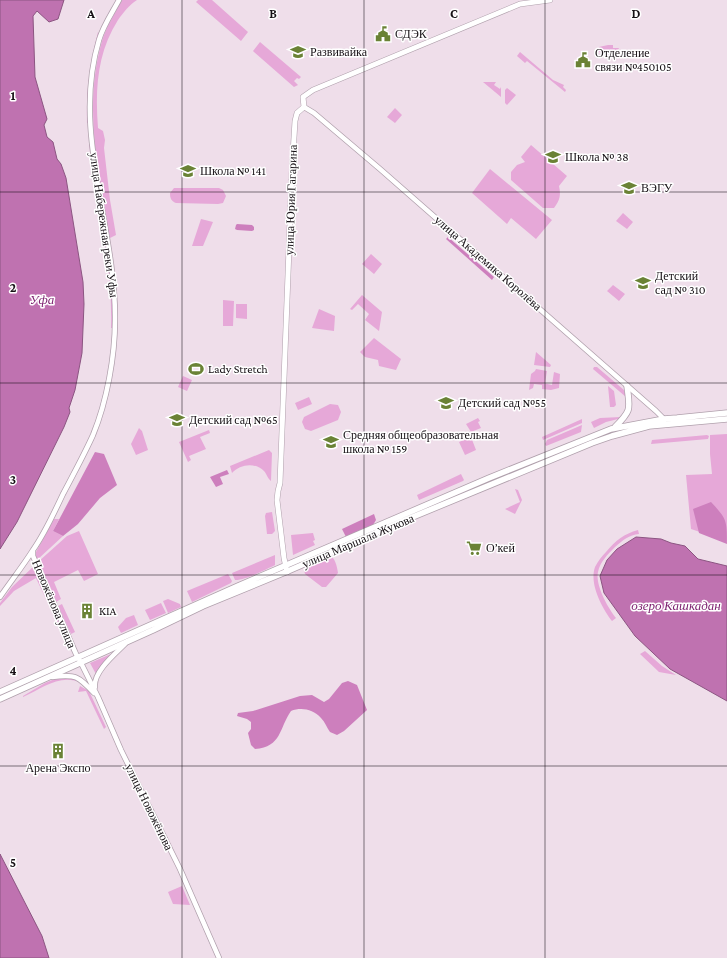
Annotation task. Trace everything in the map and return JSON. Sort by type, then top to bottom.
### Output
[{"type":"main road","name":"улица Юрия Гагарина","points":[[286,569],[277,500],[280,483],[294,128],[297,113],[304,107],[303,97],[313,90],[520,4],[550,0]]},
{"type":"main road","points":[[614,428],[630,410],[627,386]]},
{"type":"main road","name":"улица Маршала Жукова","points":[[0,692],[149,624],[592,443],[677,418],[727,413]]},
{"type":"main road","name":"улица Маршала Жукова","points":[[0,698],[81,663],[203,606],[489,478],[579,441],[614,428],[664,422],[727,420]]},
{"type":"street","name":"улица Набережная реки Уфы","points":[[0,597],[42,535],[93,434],[107,385],[114,344],[115,298],[109,248],[93,150],[90,91],[92,71],[99,39],[119,0]]},
{"type":"street","name":"улица Академика Королёва","points":[[304,107],[314,113],[375,164],[627,386],[664,422]]},
{"type":"street","name":"Новожёнова улица","points":[[33,550],[33,556],[78,656]]},
{"type":"street","points":[[98,697],[95,684],[96,678],[107,662],[127,642]]},
{"type":"street","name":"улица Новожёнова","points":[[78,656],[121,750],[180,869],[219,958]]},
{"type":"street","points":[[48,677],[67,675],[75,676],[82,679],[98,697]]},
{"type":"shaded area","points":[[122,0],[137,0],[124,12],[111,33],[102,59],[97,86],[98,128],[103,131],[105,140],[104,148],[110,200],[116,235],[110,238],[94,140],[94,90],[96,65],[102,41],[108,25]]},
{"type":"shaded area","points":[[198,0],[212,0],[248,32],[241,41],[196,2]]},
{"type":"shaded area","points":[[98,32],[99,35],[89,84],[89,123],[87,123],[89,78]]},
{"type":"shaded area","points":[[260,42],[301,77],[294,81],[298,85],[294,87],[253,51]]},
{"type":"shaded area","points":[[613,45],[613,48],[619,48],[610,55],[598,51],[599,47]]},
{"type":"shaded area","points":[[520,52],[553,80],[564,85],[563,87],[566,90],[565,92],[527,61],[525,63],[517,56]]},
{"type":"shaded area","points":[[483,82],[496,82],[494,85],[500,89],[501,87],[501,97]]},
{"type":"shaded area","points":[[507,88],[516,95],[507,105],[505,103],[505,90]]},
{"type":"shaded area","points":[[395,108],[402,115],[395,123],[387,117]]},
{"type":"shaded area","points":[[89,143],[109,258],[113,305],[113,328],[111,328],[111,304],[107,258]]},
{"type":"shaded area","points":[[531,145],[567,176],[559,186],[560,197],[554,208],[543,208],[511,180],[511,172],[517,165],[525,162],[521,157]]},
{"type":"shaded area","points":[[490,169],[552,220],[536,239],[511,218],[507,224],[472,193]]},
{"type":"shaded area","points":[[174,188],[219,188],[223,190],[226,196],[223,203],[218,204],[176,203],[170,196],[170,193]]},
{"type":"shaded area","points":[[623,213],[633,222],[627,229],[616,221]]},
{"type":"shaded area","points":[[201,219],[213,222],[203,246],[192,246]]},
{"type":"shaded area","points":[[237,224],[252,225],[254,230],[237,230],[235,229]]},
{"type":"shaded area","points":[[448,237],[494,277],[492,280],[446,239]]},
{"type":"shaded area","points":[[371,254],[382,264],[374,274],[362,264]]},
{"type":"shaded area","points":[[613,285],[625,294],[619,301],[607,291]]},
{"type":"shaded area","points":[[362,295],[382,312],[379,331],[365,320],[369,314],[358,304],[352,310],[350,309]]},
{"type":"shaded area","points":[[223,300],[234,301],[233,326],[223,326]]},
{"type":"shaded area","points":[[236,304],[247,304],[247,319],[236,318]]},
{"type":"shaded area","points":[[319,309],[335,316],[334,331],[312,328]]},
{"type":"shaded area","points":[[374,338],[401,359],[396,370],[379,366],[378,360],[365,357],[360,352]]},
{"type":"shaded area","points":[[536,352],[551,365],[550,367],[534,365]]},
{"type":"shaded area","points":[[594,367],[597,367],[624,390],[626,397],[593,369]]},
{"type":"shaded area","points":[[536,369],[547,371],[545,383],[543,383],[552,385],[554,372],[560,374],[559,388],[551,390],[542,389],[542,385],[534,384],[533,388],[529,390],[531,374]]},
{"type":"shaded area","points":[[183,376],[192,380],[187,391],[178,387]]},
{"type":"shaded area","points":[[608,386],[614,391],[616,405],[614,407],[610,407]]},
{"type":"shaded area","points":[[309,397],[312,404],[298,410],[295,403]]},
{"type":"shaded area","points":[[330,404],[338,405],[341,412],[338,420],[311,431],[305,429],[302,422],[304,417]]},
{"type":"shaded area","points":[[621,417],[594,428],[591,422],[600,418]]},
{"type":"shaded area","points":[[478,418],[481,428],[471,432],[466,424]]},
{"type":"shaded area","points":[[582,419],[582,423],[543,440],[542,437]]},
{"type":"shaded area","points":[[582,425],[581,432],[546,446],[545,444],[547,440]]},
{"type":"shaded area","points":[[139,428],[142,431],[148,450],[136,455],[131,444]]},
{"type":"shaded area","points":[[209,430],[210,433],[200,437],[206,449],[189,456],[191,460],[188,462],[179,442]]},
{"type":"shaded area","points":[[727,434],[727,541],[691,529],[686,475],[712,474],[710,435]]},
{"type":"shaded area","points":[[709,436],[708,439],[651,444],[652,440]]},
{"type":"shaded area","points":[[471,437],[476,450],[465,455],[459,442]]},
{"type":"shaded area","points":[[269,450],[272,453],[271,481],[264,471],[252,465],[243,466],[232,473],[230,466]]},
{"type":"shaded area","points":[[95,452],[104,454],[117,485],[100,498],[78,524],[63,536],[53,531]]},
{"type":"shaded area","points":[[227,470],[229,474],[220,477],[223,484],[216,487],[210,477]]},
{"type":"shaded area","points":[[461,474],[464,480],[463,481],[419,500],[417,495]]},
{"type":"shaded area","points":[[515,489],[518,490],[522,500],[515,514],[505,509],[520,502]]},
{"type":"shaded area","points":[[711,502],[720,512],[725,521],[727,530],[727,544],[699,533],[693,509]]},
{"type":"shaded area","points":[[272,512],[275,531],[272,534],[267,534],[265,516],[266,513]]},
{"type":"shaded area","points":[[374,514],[376,520],[373,525],[346,537],[342,529]]},
{"type":"shaded area","points":[[54,519],[59,519],[53,531],[63,536],[37,560],[35,554]]},
{"type":"shaded area","points":[[638,530],[639,534],[626,538],[615,547],[605,558],[599,568],[598,583],[600,590],[616,618],[612,621],[604,609],[595,588],[595,567],[617,541],[628,533]]},
{"type":"shaded area","points":[[79,531],[98,574],[84,581],[78,570],[54,582],[61,599],[56,602],[38,562],[67,536]]},
{"type":"shaded area","points":[[313,533],[315,540],[313,541],[315,545],[293,555],[291,535]]},
{"type":"shaded area","points":[[275,555],[275,565],[249,577],[235,580],[232,573]]},
{"type":"shaded area","points":[[329,555],[334,560],[338,573],[326,587],[322,587],[305,574],[304,570],[305,566]]},
{"type":"shaded area","points":[[35,565],[71,645],[68,646],[36,578],[14,591],[0,606],[0,603],[12,587]]},
{"type":"shaded area","points":[[228,574],[232,581],[231,583],[192,602],[187,591]]},
{"type":"shaded area","points":[[168,599],[180,604],[181,607],[168,613],[163,601]]},
{"type":"shaded area","points":[[161,603],[166,613],[150,620],[145,610]]},
{"type":"shaded area","points":[[62,604],[75,632],[71,634],[58,606]]},
{"type":"shaded area","points":[[134,615],[138,625],[121,633],[118,627],[126,618]]},
{"type":"shaded area","points":[[645,651],[662,666],[676,675],[659,672],[640,654]]},
{"type":"shaded area","points":[[111,654],[97,676],[90,663]]},
{"type":"shaded area","points":[[75,677],[82,683],[74,680],[59,681],[23,697],[45,683],[57,678]]},
{"type":"shaded area","points":[[348,681],[357,685],[367,710],[344,731],[337,735],[330,732],[318,715],[303,709],[295,710],[291,711],[287,717],[279,736],[275,741],[270,745],[255,749],[251,745],[248,733],[251,729],[251,722],[237,716],[238,713],[253,711],[300,696],[312,695],[324,702],[329,699],[342,683]]},
{"type":"shaded area","points":[[80,686],[89,691],[106,727],[104,729],[86,691],[78,692]]},
{"type":"shaded area","points":[[182,886],[190,905],[173,904],[168,892]]},
{"type":"water","name":"Уфа","points":[[0,0],[64,0],[58,19],[49,22],[37,11],[33,16],[35,77],[47,119],[44,125],[47,137],[53,142],[57,159],[61,164],[66,178],[83,282],[84,304],[82,353],[75,390],[69,408],[70,412],[17,522],[0,549]]},
{"type":"water","name":"озеро Кашкадан","points":[[636,537],[661,539],[685,546],[698,559],[727,566],[727,701],[670,669],[635,636],[604,593],[600,576],[607,560],[617,549]]},
{"type":"water","points":[[0,854],[42,936],[49,958],[0,958]]},
{"type":"place","name":"СДЭК","points":[[383,34]]},
{"type":"place","name":"Развивайка","points":[[298,52]]},
{"type":"place","name":"Отделение связи №450105","points":[[583,60]]},
{"type":"place","name":"Школа № 38","points":[[553,157]]},
{"type":"place","name":"Школа № 141","points":[[188,171]]},
{"type":"place","name":"ВЭГУ","points":[[629,188]]},
{"type":"place","name":"Детский сад № 310","points":[[643,283]]},
{"type":"place","name":"Lady Stretch","points":[[196,369]]},
{"type":"place","name":"Детский сад №55","points":[[446,403]]},
{"type":"place","name":"Детский сад №65","points":[[177,420]]},
{"type":"place","name":"Средняя общеобразовательная школа № 159","points":[[331,442]]},
{"type":"place","name":"О’кей","points":[[474,548]]},
{"type":"place","name":"KIA","points":[[87,611]]},
{"type":"place","name":"Арена Экспо","points":[[58,751]]}]
